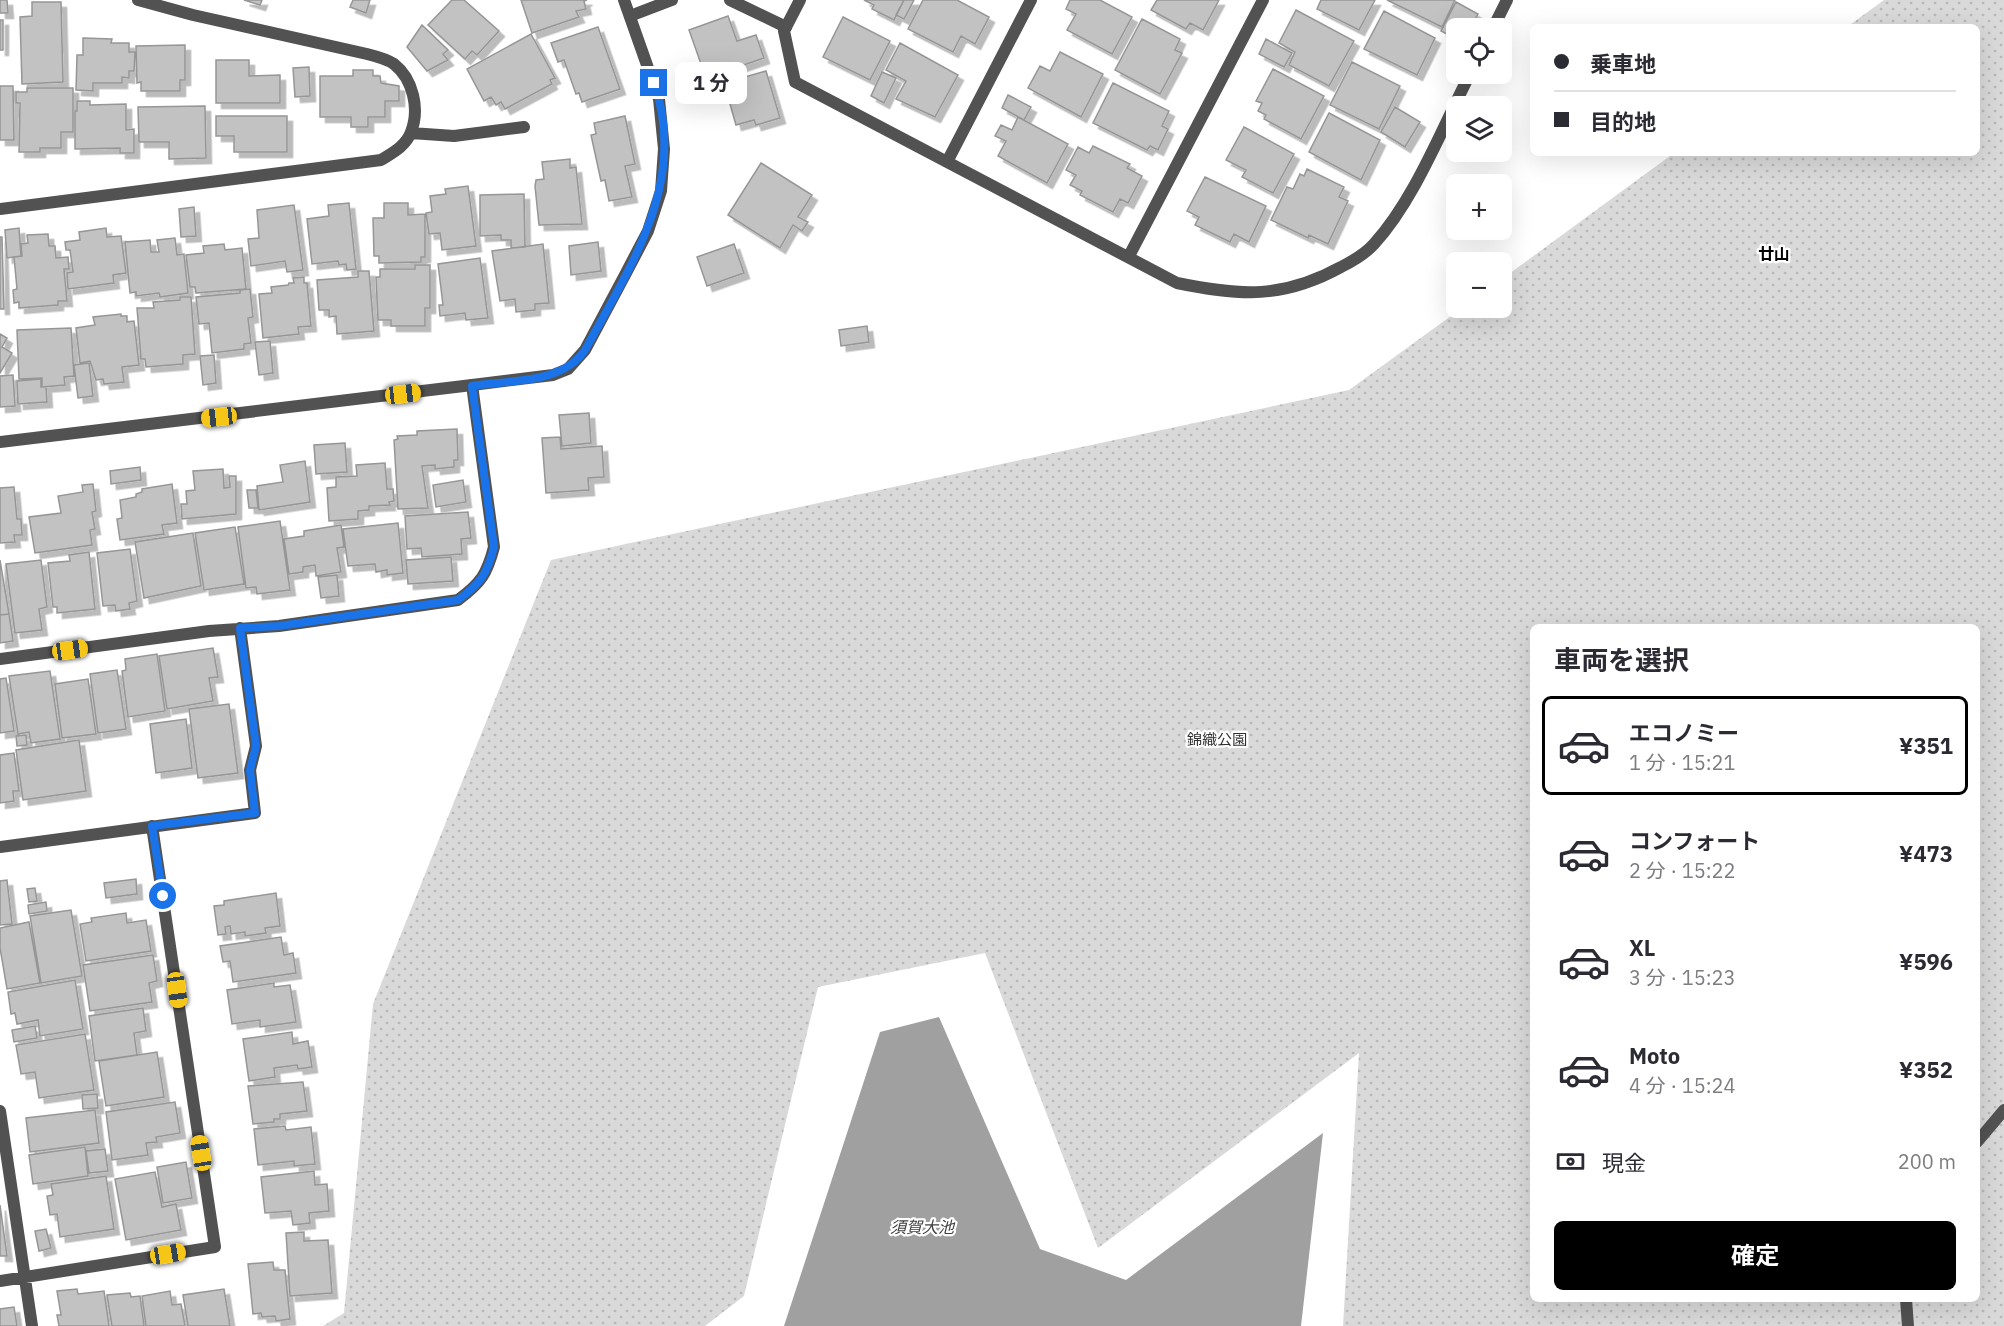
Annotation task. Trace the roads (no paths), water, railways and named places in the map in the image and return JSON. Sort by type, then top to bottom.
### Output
[{"type":"street","points":[[0,209],[381,160],[399,149],[411,133],[416,104],[408,80],[393,63],[367,54],[216,21],[138,0]]},
{"type":"street","points":[[0,442],[553,375],[576,363],[648,231],[661,191],[664,149],[659,99],[624,0]]},
{"type":"street","points":[[630,16],[672,0]]},
{"type":"street","points":[[730,0],[786,27]]},
{"type":"street","points":[[800,0],[784,31],[795,82],[1177,283],[1207,289],[1247,293],[1312,283],[1373,246],[1398,212],[1465,84]]},
{"type":"street","points":[[947,162],[1031,0]]},
{"type":"street","points":[[1129,256],[1263,0]]},
{"type":"street","points":[[1498,18],[1507,0]]},
{"type":"street","points":[[411,133],[454,136],[524,128]]},
{"type":"street","points":[[0,659],[240,628],[279,626],[458,600],[475,587],[488,571],[494,547],[472,386]]},
{"type":"street","points":[[0,847],[255,813],[250,770],[256,746],[240,628]]},
{"type":"street","points":[[0,1281],[215,1247],[152,826]]},
{"type":"street","points":[[1980,1138],[2004,1110]]},
{"type":"street","points":[[0,1111],[32,1326]]},
{"type":"street","points":[[1906,1302],[1908,1326]]},
{"type":"water","name":"須賀大池","points":[[939,1017],[1040,1249],[1126,1280],[1323,1133],[1301,1326],[784,1326],[880,1032]]},
{"type":"district","name":"廿山","points":[[1774,254]]},
{"type":"park label","name":"錦織公園","points":[[1217,740]]}]
